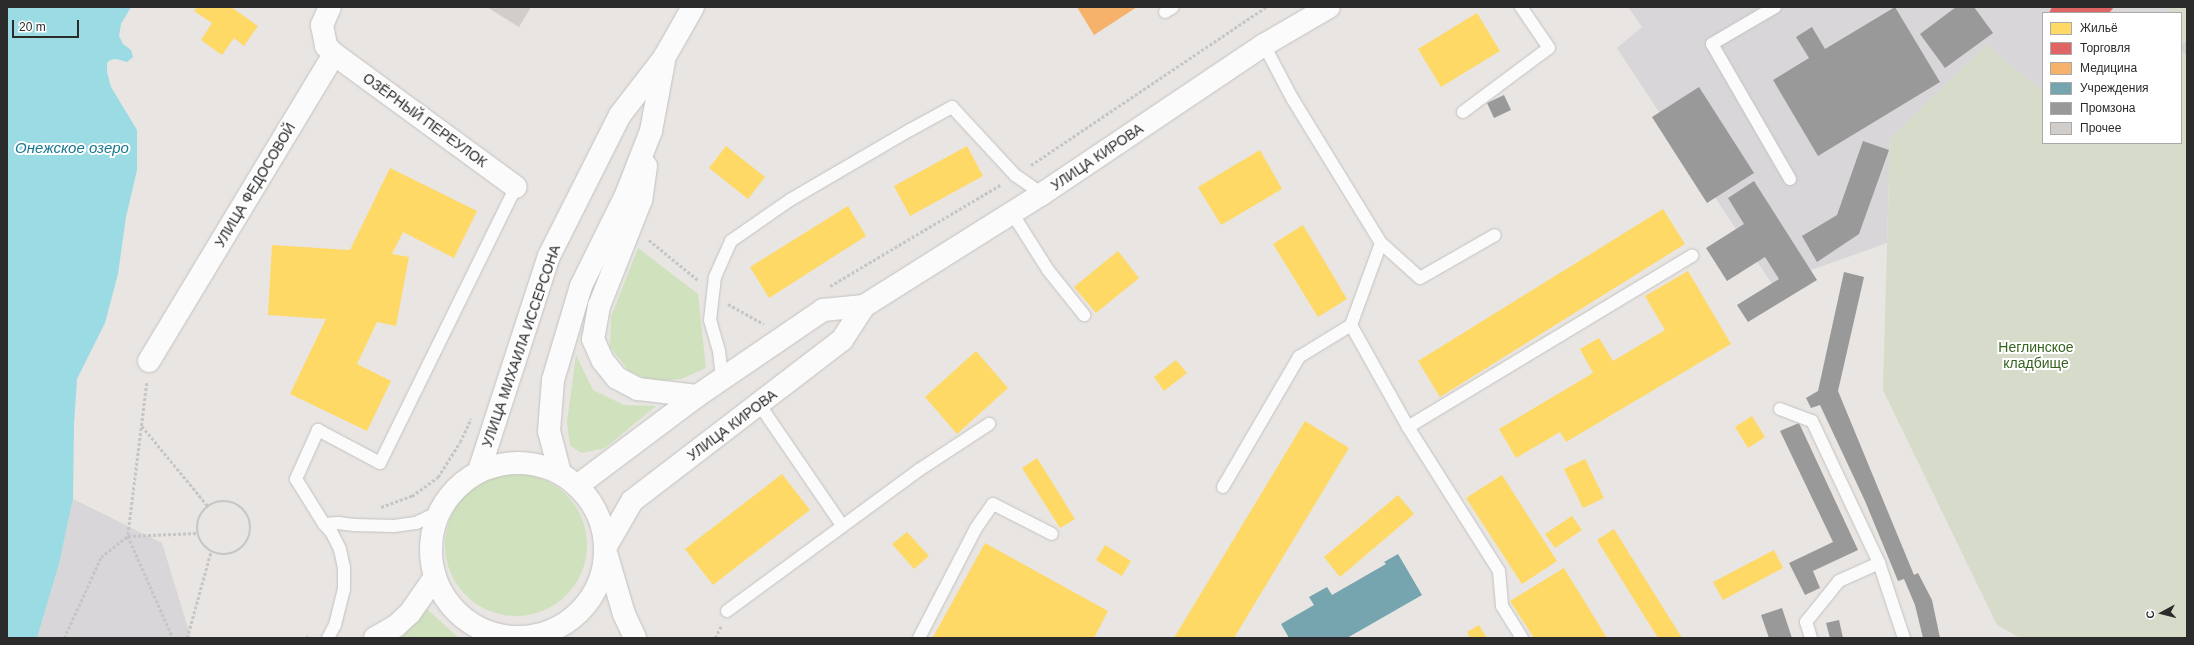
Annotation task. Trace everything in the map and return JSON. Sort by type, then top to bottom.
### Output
[{"type":"main road","points":[[330,7],[322,25],[326,46],[334,54]]},
{"type":"main road","name":"УЛИЦА МИХАИЛА ИССЕРСОНА","points":[[479,471],[549,256],[620,115],[664,58],[693,7]]},
{"type":"main road","name":"УЛИЦА КИРОВА","points":[[605,548],[632,501],[842,340],[864,306],[1042,194],[1264,45],[1329,7]]},
{"type":"main road","name":"ОЗЁРНЫЙ ПЕРЕУЛОК","points":[[334,54],[516,187]]},
{"type":"main road","name":"УЛИЦА ФЕДОСОВОЙ","points":[[150,361],[334,54]]},
{"type":"main road","name":"УЛИЦА МИХАИЛА ИССЕРСОНА","points":[[560,473],[549,431],[553,380],[581,286],[626,195],[651,131],[664,58]]},
{"type":"main road","points":[[651,131],[641,200],[600,306],[593,339],[603,362],[617,378],[638,389],[697,396]]},
{"type":"main road","name":"УЛИЦА КИРОВА","points":[[577,486],[697,396],[823,310],[864,306]]},
{"type":"main road","points":[[605,548],[600,579],[585,606],[560,626],[534,637],[497,637],[471,624],[449,604],[434,577],[430,544],[439,512],[449,496],[462,482],[479,471],[506,463],[520,463],[534,464],[560,473],[577,486],[592,504],[602,525],[605,548],[614,582],[635,638]]},
{"type":"main road","points":[[375,638],[396,626],[410,613],[434,577]]},
{"type":"lane","points":[[1463,112],[1549,48],[1521,7]]},
{"type":"lane","points":[[1775,7],[1712,44],[1790,179]]},
{"type":"lane","points":[[1264,45],[1292,98],[1381,243],[1420,278],[1495,235]]},
{"type":"lane","points":[[722,379],[719,351],[710,320],[715,277],[731,241],[790,200],[910,130],[952,107],[1015,175],[1042,194]]},
{"type":"lane","points":[[328,638],[335,625],[344,590],[344,568],[340,549],[332,533],[324,524],[296,479],[318,430],[380,463],[516,187]]},
{"type":"lane","points":[[1012,213],[1048,270],[1084,315]]},
{"type":"lane","points":[[1223,487],[1299,357],[1351,325],[1381,243]]},
{"type":"lane","points":[[1408,427],[1692,256]]},
{"type":"lane","points":[[1351,325],[1408,427],[1499,571],[1502,606],[1522,638]]},
{"type":"lane","points":[[759,404],[842,525]]},
{"type":"lane","points":[[1780,409],[1812,421],[1879,563],[1904,638]]},
{"type":"lane","points":[[727,611],[842,525],[919,470],[989,424]]},
{"type":"lane","points":[[919,638],[976,528],[993,504],[1052,534]]},
{"type":"lane","points":[[324,524],[338,523],[394,526],[416,523],[439,512]]},
{"type":"lane","points":[[1810,638],[1806,622],[1840,581],[1879,563]]},
{"type":"path","points":[[150,361],[128,536],[173,638]]},
{"type":"path","points":[[142,426],[208,506]]},
{"type":"path","points":[[222,500],[236,503],[247,512],[252,526],[249,540],[239,550],[225,555],[211,551],[202,544],[198,533],[199,518],[208,506],[222,500]]},
{"type":"path","points":[[64,638],[101,557],[128,536],[198,533]]},
{"type":"path","points":[[188,638],[211,551]]},
{"type":"shaded area","points":[[1628,7],[2171,7],[2167,12],[2042,12],[2042,90],[1985,46],[1890,139],[1887,243],[1772,284],[1617,48],[1642,27]]},
{"type":"shaded area","points":[[73,499],[162,543],[191,638],[37,638],[59,564]]},
{"type":"green space","name":"Неглинское кладбище","points":[[2171,7],[2187,7],[2187,638],[2020,638],[1997,625],[1883,390],[1890,139],[1986,45],[2042,90],[2042,144],[2182,144],[2182,12],[2167,12]]},
{"type":"green space","points":[[638,248],[698,294],[706,368],[681,379],[652,382],[628,370],[610,347],[611,317]]},
{"type":"green space","points":[[576,355],[593,390],[624,405],[656,406],[605,448],[582,453],[570,446],[567,422]]},
{"type":"green space","points":[[516,474],[537,477],[561,490],[571,500],[584,524],[587,545],[584,566],[571,590],[561,600],[537,613],[516,616],[495,613],[471,600],[461,590],[448,566],[445,545],[448,524],[461,500],[471,490],[495,477]]},
{"type":"green space","points":[[427,609],[459,638],[400,638]]},
{"type":"water","name":"Онежское озеро","points":[[7,7],[131,7],[121,24],[119,36],[123,44],[131,50],[133,57],[127,62],[116,59],[110,60],[107,63],[107,72],[111,87],[137,130],[137,170],[126,217],[118,274],[105,323],[77,379],[74,424],[73,499],[59,564],[37,638],[7,638]]},
{"type":"building: Жильё","points":[[197,7],[231,7],[258,26],[244,46],[234,38],[222,55],[201,40],[212,23],[194,11]]},
{"type":"building: Жильё","points":[[1477,13],[1500,51],[1441,87],[1418,49]]},
{"type":"building: Жильё","points":[[726,146],[765,177],[748,199],[709,168]]},
{"type":"building: Жильё","points":[[967,146],[983,176],[910,216],[894,186]]},
{"type":"building: Жильё","points":[[1260,150],[1282,189],[1221,225],[1198,187]]},
{"type":"building: Жильё","points":[[390,168],[477,211],[454,258],[403,232],[392,254],[409,257],[396,326],[377,322],[357,364],[391,381],[367,431],[290,394],[326,319],[268,315],[272,245],[350,250]]},
{"type":"building: Жильё","points":[[848,206],[866,236],[769,298],[750,267]]},
{"type":"building: Жильё","points":[[1663,209],[1685,244],[1440,397],[1418,361]]},
{"type":"building: Жильё","points":[[1303,225],[1347,299],[1318,317],[1273,244]]},
{"type":"building: Жильё","points":[[1118,251],[1139,278],[1096,313],[1074,287]]},
{"type":"building: Жильё","points":[[1688,271],[1731,344],[1566,442],[1560,432],[1516,458],[1499,429],[1593,373],[1580,349],[1599,338],[1613,361],[1665,330],[1645,296]]},
{"type":"building: Жильё","points":[[976,351],[1008,388],[957,434],[925,397]]},
{"type":"building: Жильё","points":[[1176,360],[1187,373],[1164,391],[1154,377]]},
{"type":"building: Жильё","points":[[1752,416],[1765,437],[1748,448],[1735,427]]},
{"type":"building: Жильё","points":[[1305,421],[1349,448],[1234,638],[1174,638]]},
{"type":"building: Жильё","points":[[1037,458],[1075,519],[1060,528],[1022,468]]},
{"type":"building: Жильё","points":[[1585,459],[1604,498],[1583,508],[1564,469]]},
{"type":"building: Жильё","points":[[782,474],[810,510],[713,585],[685,549]]},
{"type":"building: Жильё","points":[[1502,475],[1557,561],[1522,584],[1466,498]]},
{"type":"building: Жильё","points":[[1398,495],[1414,514],[1340,577],[1324,557]]},
{"type":"building: Жильё","points":[[1572,516],[1582,530],[1555,548],[1545,534]]},
{"type":"building: Жильё","points":[[1614,529],[1682,638],[1658,638],[1597,540]]},
{"type":"building: Жильё","points":[[907,532],[929,556],[914,569],[892,544]]},
{"type":"building: Жильё","points":[[985,543],[1108,611],[1094,638],[933,637]]},
{"type":"building: Жильё","points":[[1105,545],[1131,561],[1122,576],[1096,560]]},
{"type":"building: Жильё","points":[[1774,550],[1783,568],[1723,600],[1713,582]]},
{"type":"building: Жильё","points":[[1564,568],[1607,638],[1534,638],[1510,601]]},
{"type":"building: Жильё","points":[[1479,625],[1487,638],[1470,638],[1467,632]]},
{"type":"building: Торговля","points":[[2052,7],[2114,7],[2110,12],[2050,12]]},
{"type":"building: Медицина","points":[[1077,7],[1137,7],[1094,35]]},
{"type":"building: Учреждения","points":[[1398,554],[1422,595],[1347,638],[1289,638],[1281,624],[1314,605],[1309,597],[1327,587],[1332,595],[1386,564],[1384,562]]},
{"type":"building: Промзона","points":[[1895,7],[1940,82],[1818,156],[1773,80],[1809,58],[1796,37],[1812,27],[1825,49]]},
{"type":"building: Промзона","points":[[1956,7],[1974,7],[1993,33],[1945,68],[1920,34]]},
{"type":"building: Промзона","points":[[1699,87],[1754,173],[1707,203],[1652,117]]},
{"type":"building: Промзона","points":[[1504,95],[1511,110],[1494,118],[1487,103]]},
{"type":"building: Промзона","points":[[1863,141],[1889,150],[1859,234],[1817,262],[1802,236],[1837,215]]},
{"type":"building: Промзона","points":[[1754,181],[1817,280],[1748,322],[1737,305],[1779,279],[1765,257],[1727,281],[1706,248],[1744,224],[1728,198]]},
{"type":"building: Промзона","points":[[1844,272],[1864,277],[1838,391],[1914,575],[1918,573],[1932,600],[1940,638],[1923,638],[1915,605],[1904,579],[1898,581],[1865,501],[1820,405],[1811,408],[1806,398],[1818,391]]},
{"type":"building: Промзона","points":[[1799,423],[1858,550],[1813,571],[1820,588],[1805,595],[1789,563],[1833,542],[1780,431]]},
{"type":"building: Промзона","points":[[1782,608],[1792,638],[1769,638],[1761,615]]},
{"type":"building: Промзона","points":[[1839,620],[1843,638],[1830,638],[1826,623]]},
{"type":"building: Прочее","points":[[487,7],[531,7],[519,27]]},
{"type":"building: Прочее","points":[[2187,40],[2187,56],[2182,50],[2182,44]]}]
